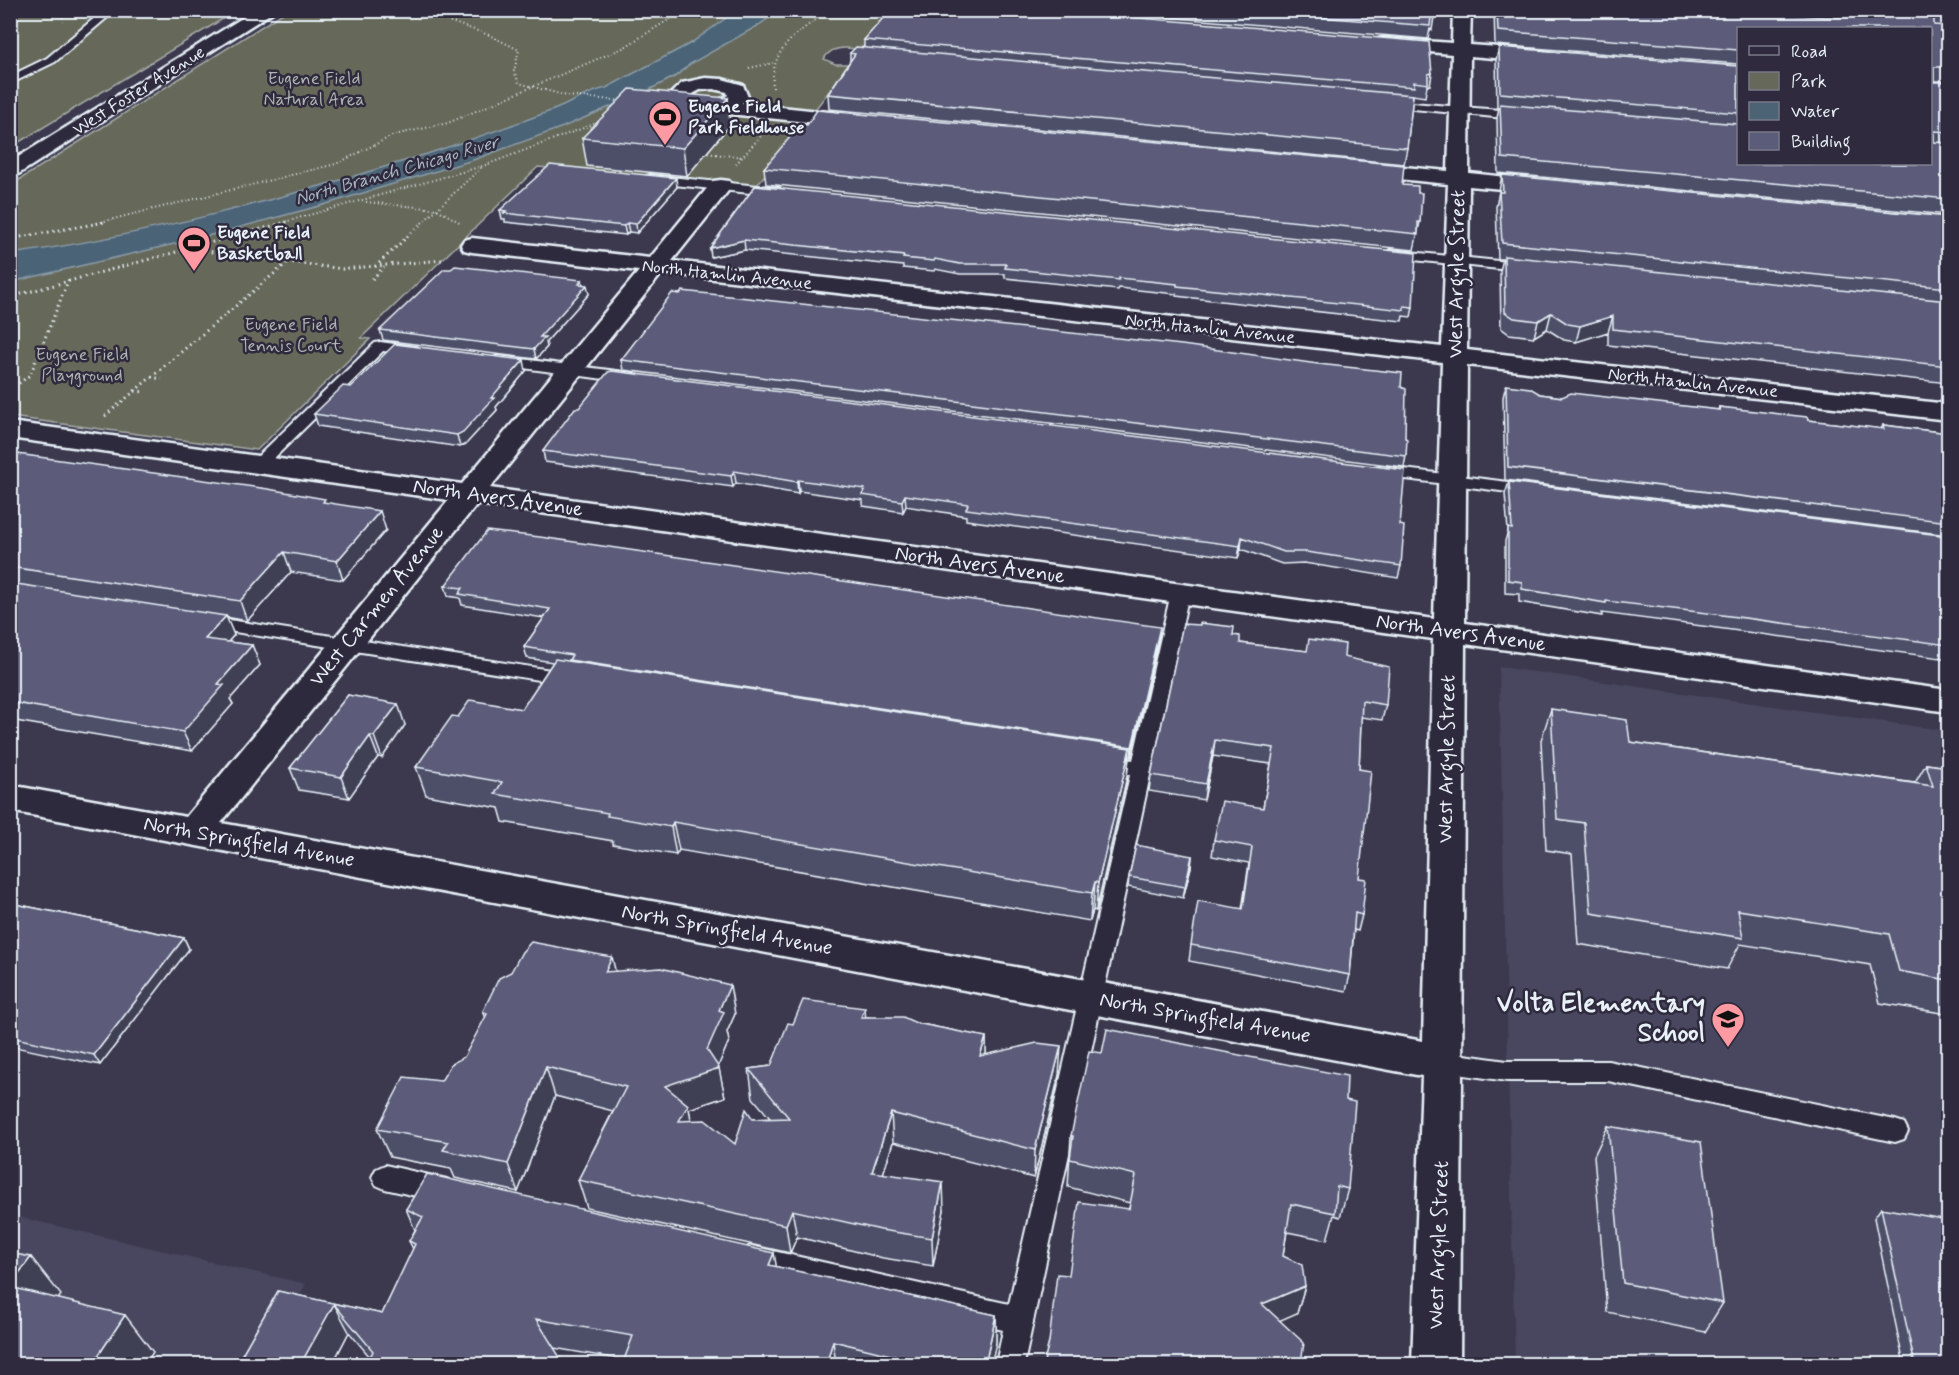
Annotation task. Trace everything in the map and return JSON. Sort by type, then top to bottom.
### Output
[{"type":"street","name":"West Foster Avenue","points":[[10,171],[268,10]]},
{"type":"street","name":"West Argyle Street","points":[[1436,1365],[1462,10]]},
{"type":"street","points":[[1363,42],[1555,57]]},
{"type":"street","points":[[719,107],[876,123]]},
{"type":"street","points":[[1340,167],[1571,189]]},
{"type":"street","name":"West Carmen Avenue","points":[[194,832],[729,175]]},
{"type":"street","name":"North Hamlin Avenue","points":[[468,235],[654,267],[1948,412]]},
{"type":"street","name":"North Avers Avenue","points":[[10,430],[1948,701]]},
{"type":"street","name":"North Springfield Avenue","points":[[10,798],[1443,1062]]},
{"type":"lane","points":[[10,81],[51,60],[111,10]]},
{"type":"lane","points":[[1370,102],[1533,116]]},
{"type":"lane","points":[[634,177],[729,175],[790,193]]},
{"type":"lane","points":[[1372,252],[1548,270]]},
{"type":"lane","points":[[259,464],[380,346],[428,352]]},
{"type":"lane","points":[[487,360],[652,380]]},
{"type":"lane","points":[[1361,469],[1551,493]]},
{"type":"lane","points":[[1010,1365],[1180,593]]},
{"type":"lane","points":[[188,619],[589,682]]},
{"type":"lane","points":[[1083,760],[1141,769]]},
{"type":"lane","points":[[1443,1062],[1507,1071],[1608,1071],[1895,1131]]},
{"type":"lane","points":[[386,1177],[466,1195]]},
{"type":"lane","points":[[731,1255],[1019,1320]]},
{"type":"path","points":[[416,10],[509,43],[519,50],[514,67],[514,77],[519,83],[567,96],[627,101]]},
{"type":"path","points":[[773,63],[790,40],[831,10]]},
{"type":"path","points":[[10,239],[109,221],[309,173],[351,158],[394,135],[448,123],[534,87],[623,48],[678,14],[695,16]]},
{"type":"path","points":[[10,297],[69,279],[363,202],[484,166],[603,121]]},
{"type":"path","points":[[729,175],[762,134]]},
{"type":"path","points":[[696,153],[743,157]]},
{"type":"path","points":[[375,267],[484,166]]},
{"type":"path","points":[[363,202],[437,209],[468,235]]},
{"type":"path","points":[[186,248],[343,269],[442,260]]},
{"type":"path","points":[[100,420],[288,262]]},
{"type":"path","points":[[372,279],[385,266]]},
{"type":"path","points":[[10,390],[30,375],[69,279]]},
{"type":"path","points":[[150,377],[162,379]]},
{"type":"path","points":[[135,391],[146,392]]},
{"type":"shaded area","name":"Volta Elementary School","points":[[1499,667],[1948,731],[1948,1364],[1515,1364]]},
{"type":"shaded area","points":[[10,1215],[306,1284],[260,1364],[11,1364]]},
{"type":"green space","points":[[11,11],[236,11],[11,147]]},
{"type":"green space","points":[[286,11],[893,11],[860,50],[840,48],[827,55],[824,59],[835,64],[850,64],[754,189],[538,167],[361,338],[370,339],[257,450],[11,417],[11,185]]},
{"type":"water","name":"North Branch Chicago River","points":[[736,11],[778,11],[759,25],[690,64],[676,76],[563,127],[473,160],[323,205],[200,238],[11,282],[10,254],[114,237],[273,199],[427,154],[556,109],[606,88],[691,43]]},
{"type":"building","points":[[890,10],[1043,10],[1429,42],[1432,73],[1428,74],[1428,84],[1414,82],[1414,87],[864,40]]},
{"type":"building","points":[[1232,10],[1435,10],[1430,26]]},
{"type":"building","points":[[1497,10],[1736,10],[1826,17],[1868,16],[1863,10],[1948,10],[1948,17],[1934,16],[1934,25],[1948,26],[1948,67],[1934,67],[1934,82],[1948,82],[1948,132],[1934,131],[1934,142],[1948,143],[1948,199],[1502,158],[1500,104],[1737,124],[1737,165],[1932,165],[1932,27],[1737,27],[1737,50],[1498,31]]},
{"type":"building","points":[[856,47],[1413,95],[1407,148],[828,94],[855,54],[850,53]]},
{"type":"building","points":[[1499,47],[1737,66],[1737,113],[1500,93]]},
{"type":"building","points":[[630,89],[728,98],[683,148],[582,138]]},
{"type":"building","points":[[817,110],[1404,165],[1402,185],[1418,186],[1418,193],[1422,193],[1418,234],[764,168],[801,124],[807,125]]},
{"type":"building","points":[[550,165],[676,178],[636,224],[627,223],[624,226],[503,213],[506,211],[500,210]]},
{"type":"building","points":[[1502,175],[1948,217],[1948,288],[1502,243],[1499,192],[1503,192]]},
{"type":"building","points":[[755,186],[1416,253],[1413,307],[1404,306],[1404,310],[1177,286],[1177,284],[1005,268],[1006,264],[960,264],[935,259],[934,261],[903,258],[904,256],[744,240],[710,248]]},
{"type":"building","points":[[1504,256],[1948,301],[1948,366],[1613,329],[1613,316],[1580,326],[1568,324],[1551,313],[1538,321],[1514,318],[1505,312]]},
{"type":"building","points":[[455,266],[582,280],[579,284],[587,285],[540,337],[545,337],[534,349],[380,330],[444,269],[451,269]]},
{"type":"building","points":[[682,291],[1182,345],[1402,373],[1401,387],[1406,389],[1406,456],[621,360],[672,293],[680,294]]},
{"type":"building","points":[[395,344],[524,360],[491,398],[494,398],[463,432],[457,435],[314,414],[343,386],[351,387]]},
{"type":"building","points":[[608,372],[1405,470],[1400,525],[1404,526],[1401,566],[1306,552],[1284,552],[1242,537],[1240,546],[966,509],[968,504],[905,495],[902,501],[862,495],[865,489],[798,480],[797,482],[734,471],[731,476],[543,451],[575,408],[579,408]]},
{"type":"building","points":[[1506,385],[1530,388],[1540,394],[1562,397],[1571,393],[1720,410],[1719,407],[1807,417],[1808,420],[1884,429],[1883,425],[1948,433],[1948,522],[1508,467]]},
{"type":"building","points":[[10,453],[268,489],[325,499],[323,502],[380,511],[337,561],[284,552],[240,601],[10,567]]},
{"type":"building","points":[[1509,482],[1948,536],[1948,645],[1707,613],[1606,601],[1606,603],[1522,589],[1522,582],[1508,580],[1508,528],[1512,529]]},
{"type":"building","points":[[487,531],[1160,627],[1132,747],[569,660],[572,655],[524,647],[550,609],[459,594],[463,588],[445,586]]},
{"type":"building","points":[[10,583],[226,616],[205,639],[252,645],[218,684],[224,685],[183,732],[10,702]]},
{"type":"building","points":[[1200,623],[1234,627],[1233,635],[1240,636],[1240,643],[1307,651],[1309,639],[1345,644],[1344,657],[1389,667],[1386,705],[1362,701],[1359,769],[1371,771],[1359,878],[1366,879],[1362,915],[1355,913],[1350,975],[1191,945],[1198,901],[1243,909],[1252,847],[1214,840],[1222,801],[1263,808],[1274,748],[1215,740],[1206,784],[1151,775],[1183,624],[1200,625]]},
{"type":"building","points":[[555,659],[1130,748],[1098,883],[1095,882],[1092,893],[673,822],[671,827],[607,816],[608,813],[495,794],[502,782],[416,767],[452,716],[458,717],[470,700],[522,709]]},
{"type":"building","points":[[348,695],[398,704],[374,736],[370,736],[341,777],[290,768]]},
{"type":"building","points":[[1551,709],[1627,720],[1630,742],[1933,786],[1926,764],[1948,767],[1948,980],[1899,971],[1889,934],[1738,910],[1743,938],[1591,913],[1584,823],[1557,819]]},
{"type":"building","points":[[1136,845],[1192,856],[1185,887],[1129,877]]},
{"type":"building","points":[[10,903],[184,938],[94,1055],[10,1037]]},
{"type":"building","points":[[531,942],[612,957],[605,972],[661,968],[730,985],[719,1010],[724,1012],[707,1050],[719,1068],[665,1086],[688,1105],[679,1121],[705,1120],[735,1144],[746,1109],[753,1119],[789,1118],[749,1069],[771,1066],[788,1023],[793,1024],[803,1000],[865,1008],[861,1017],[903,1017],[916,1023],[986,1037],[980,1056],[1037,1043],[1061,1046],[1035,1150],[891,1113],[872,1172],[943,1182],[932,1238],[881,1230],[792,1210],[786,1225],[578,1180],[626,1087],[546,1067],[508,1164],[443,1150],[448,1142],[377,1129],[404,1077],[441,1081],[451,1064],[464,1057],[487,1014],[483,1011],[499,978],[511,972],[522,952]]},
{"type":"building","points":[[1107,1029],[1347,1076],[1346,1100],[1355,1102],[1348,1189],[1337,1186],[1335,1213],[1291,1204],[1283,1256],[1302,1265],[1305,1286],[1262,1304],[1304,1343],[1301,1362],[1298,1365],[1043,1365],[1049,1342],[1057,1274],[1069,1275],[1079,1202],[1129,1209],[1136,1175],[1070,1159],[1073,1136],[1071,1136],[1089,1051],[1102,1053]]},
{"type":"building","points":[[1608,1126],[1701,1142],[1723,1303],[1623,1283]]},
{"type":"building","points":[[427,1174],[774,1253],[769,1265],[996,1315],[985,1365],[897,1365],[899,1357],[833,1341],[826,1365],[622,1365],[633,1336],[536,1319],[561,1359],[558,1365],[366,1365],[373,1351],[334,1304],[300,1365],[236,1365],[278,1291],[382,1314],[415,1244],[409,1241],[423,1217],[406,1209]]},
{"type":"building","points":[[1881,1208],[1948,1220],[1948,1365],[1915,1365]]},
{"type":"building","points":[[10,1253],[31,1257],[10,1285]]},
{"type":"building","points":[[10,1287],[125,1315],[92,1365],[10,1365]]},
{"type":"place","name":"Eugene Field Park Fieldhouse","points":[[665,146]]},
{"type":"place","name":"Eugene Field Basketball","points":[[194,272]]},
{"type":"place","name":"Volta Elementary School","points":[[1728,1048]]},
{"type":"park label","name":"Eugene Field Natural Area","points":[[314,89]]},
{"type":"park label","name":"Eugene Field Tennis Court","points":[[291,335]]},
{"type":"park label","name":"Eugene Field Playground","points":[[82,365]]}]
